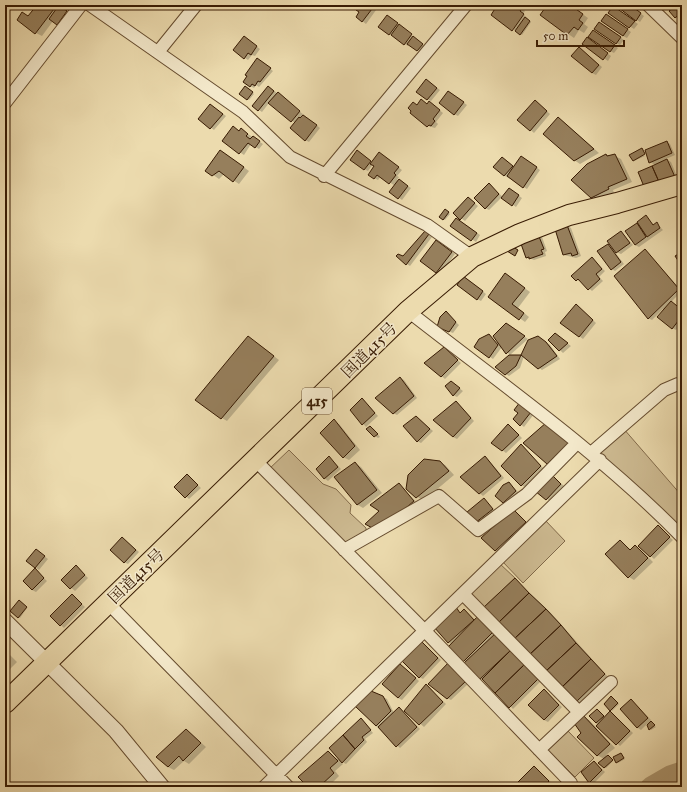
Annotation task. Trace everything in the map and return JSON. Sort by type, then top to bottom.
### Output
[{"type":"highway","name":"国道415号","points":[[5,703],[408,311],[472,257],[520,234],[569,215],[682,184]]},
{"type":"street","points":[[5,102],[81,5]]},
{"type":"street","points":[[90,5],[243,112],[290,157],[324,176],[427,225],[472,257]]},
{"type":"street","points":[[158,52],[196,5]]},
{"type":"street","points":[[324,176],[466,5]]},
{"type":"street","points":[[648,5],[682,38]]},
{"type":"street","points":[[408,311],[595,457],[637,492],[682,537]]},
{"type":"street","points":[[264,787],[463,594],[595,457],[664,390],[678,384],[682,385]]},
{"type":"street","points":[[344,550],[439,496],[478,530],[527,494],[577,443]]},
{"type":"street","points":[[256,460],[425,631],[571,783]]},
{"type":"street","points":[[463,594],[579,712]]},
{"type":"street","points":[[108,603],[288,787]]},
{"type":"street","points":[[5,621],[116,731],[162,787]]},
{"type":"street","points":[[539,750],[611,682]]},
{"type":"shaded area","points":[[623,428],[682,496],[682,529],[648,495],[597,454]]},
{"type":"shaded area","points":[[289,450],[323,484],[336,489],[351,505],[350,513],[366,528],[366,535],[345,547],[268,470]]},
{"type":"shaded area","points":[[545,520],[565,541],[523,583],[502,561]]},
{"type":"shaded area","points":[[499,563],[515,578],[483,608],[468,594]]},
{"type":"shaded area","points":[[568,731],[594,758],[575,777],[548,750]]},
{"type":"building","points":[[37,5],[57,5],[35,34],[17,20],[22,12],[28,16]]},
{"type":"building","points":[[59,5],[67,11],[57,25],[49,19]]},
{"type":"building","points":[[360,5],[375,5],[362,22],[356,17],[359,12],[356,10]]},
{"type":"building","points":[[501,5],[518,5],[522,8],[520,11],[524,14],[512,31],[491,15],[496,7],[498,8]]},
{"type":"building","points":[[547,5],[570,5],[583,14],[579,20],[583,23],[578,30],[574,27],[567,35],[540,15]]},
{"type":"building","points":[[615,5],[630,5],[641,13],[636,21]]},
{"type":"building","points":[[677,5],[682,12],[675,18],[669,11]]},
{"type":"building","points":[[613,6],[635,21],[629,28],[608,13]]},
{"type":"building","points":[[606,14],[628,29],[623,36],[601,21]]},
{"type":"building","points":[[387,15],[398,23],[389,35],[378,27]]},
{"type":"building","points":[[525,17],[530,21],[520,35],[515,31]]},
{"type":"building","points":[[599,22],[621,37],[616,44],[594,29]]},
{"type":"building","points":[[399,24],[412,34],[404,45],[391,35]]},
{"type":"building","points":[[593,30],[615,45],[610,52],[588,37]]},
{"type":"building","points":[[244,36],[257,46],[251,55],[248,53],[244,59],[233,50]]},
{"type":"building","points":[[413,36],[423,44],[417,51],[407,44]]},
{"type":"building","points":[[587,37],[608,53],[603,60],[582,44]]},
{"type":"building","points":[[579,47],[599,65],[592,73],[571,56]]},
{"type":"building","points":[[257,58],[271,68],[260,82],[258,81],[255,86],[252,84],[250,87],[243,82],[247,76],[245,75]]},
{"type":"building","points":[[426,79],[437,88],[427,100],[416,92]]},
{"type":"building","points":[[245,86],[253,92],[247,100],[239,94]]},
{"type":"building","points":[[268,86],[274,91],[258,111],[252,106]]},
{"type":"building","points":[[448,91],[464,102],[454,115],[439,103]]},
{"type":"building","points":[[278,92],[300,111],[291,122],[268,103]]},
{"type":"building","points":[[421,99],[427,104],[429,101],[440,110],[433,119],[435,121],[431,126],[429,125],[427,127],[410,113],[411,111],[408,108],[413,102],[417,105]]},
{"type":"building","points":[[535,100],[547,111],[530,131],[517,120]]},
{"type":"building","points":[[210,104],[223,114],[210,129],[198,119]]},
{"type":"building","points":[[303,115],[317,125],[305,141],[290,128],[299,117],[300,118]]},
{"type":"building","points":[[558,117],[594,149],[574,161],[543,134]]},
{"type":"building","points":[[233,126],[239,131],[241,128],[248,134],[246,136],[250,139],[253,136],[260,141],[255,148],[248,143],[239,154],[222,141]]},
{"type":"building","points":[[667,141],[672,153],[649,163],[645,150]]},
{"type":"building","points":[[642,148],[645,154],[633,161],[629,155]]},
{"type":"building","points":[[220,150],[244,167],[233,182],[219,171],[212,176],[205,171]]},
{"type":"building","points":[[357,150],[371,161],[364,170],[350,160]]},
{"type":"building","points":[[379,152],[399,167],[394,173],[396,175],[389,184],[377,175],[374,179],[368,175],[374,166],[370,164]]},
{"type":"building","points":[[606,154],[607,156],[615,154],[627,179],[608,187],[609,189],[591,198],[571,180],[587,164]]},
{"type":"building","points":[[521,156],[537,167],[523,188],[507,176]]},
{"type":"building","points":[[502,157],[513,166],[504,176],[493,167]]},
{"type":"building","points":[[667,159],[675,177],[660,184],[652,166]]},
{"type":"building","points":[[652,166],[659,182],[645,189],[638,172]]},
{"type":"building","points":[[399,179],[408,186],[398,199],[389,192]]},
{"type":"building","points":[[489,183],[499,194],[485,209],[474,198]]},
{"type":"building","points":[[509,188],[519,195],[512,206],[501,198]]},
{"type":"building","points":[[468,197],[475,203],[460,220],[453,213]]},
{"type":"building","points":[[445,209],[449,212],[443,220],[439,217]]},
{"type":"building","points":[[646,215],[653,225],[657,222],[660,228],[647,237],[637,222]]},
{"type":"building","points":[[456,218],[477,233],[471,241],[450,226]]},
{"type":"building","points":[[637,223],[646,237],[635,245],[625,231]]},
{"type":"building","points":[[567,225],[578,254],[572,256],[571,253],[563,255],[555,229]]},
{"type":"building","points":[[425,231],[429,234],[406,265],[396,256],[398,254],[403,256]]},
{"type":"building","points":[[621,231],[630,243],[616,253],[607,241]]},
{"type":"building","points":[[538,234],[544,249],[541,250],[543,254],[529,259],[529,257],[526,258],[520,241]]},
{"type":"building","points":[[436,240],[452,252],[436,273],[420,261]]},
{"type":"building","points":[[608,244],[621,262],[611,270],[597,251]]},
{"type":"building","points":[[510,245],[518,250],[515,256],[507,251]]},
{"type":"building","points":[[645,249],[679,289],[648,319],[614,276]]},
{"type":"building","points":[[682,252],[682,260],[679,262],[675,256]]},
{"type":"building","points":[[592,257],[602,269],[596,274],[600,279],[588,290],[578,279],[576,281],[571,276]]},
{"type":"building","points":[[505,273],[525,288],[512,304],[524,313],[519,320],[488,297]]},
{"type":"building","points":[[463,276],[483,291],[477,300],[457,285]]},
{"type":"building","points":[[671,301],[682,310],[682,316],[672,329],[657,317]]},
{"type":"building","points":[[576,304],[593,320],[579,337],[560,323]]},
{"type":"building","points":[[446,311],[456,322],[449,332],[437,327],[440,317]]},
{"type":"building","points":[[506,323],[525,336],[506,354],[493,336]]},
{"type":"building","points":[[555,333],[568,343],[559,351],[548,340]]},
{"type":"building","points":[[489,334],[498,345],[489,358],[474,347],[479,339]]},
{"type":"building","points":[[248,336],[274,356],[221,419],[195,400]]},
{"type":"building","points":[[538,336],[546,342],[557,356],[538,369],[521,355],[528,340]]},
{"type":"building","points":[[444,347],[458,360],[441,377],[424,363]]},
{"type":"building","points":[[509,355],[521,355],[516,366],[505,375],[495,367]]},
{"type":"building","points":[[400,377],[414,396],[393,414],[375,398]]},
{"type":"building","points":[[451,381],[460,388],[453,396],[445,386]]},
{"type":"building","points":[[362,398],[375,413],[362,425],[350,410]]},
{"type":"building","points":[[456,401],[471,418],[453,437],[433,420]]},
{"type":"building","points":[[520,402],[531,412],[520,426],[513,419],[518,413],[514,410]]},
{"type":"building","points":[[416,416],[430,429],[417,442],[403,426]]},
{"type":"building","points":[[334,419],[355,446],[343,458],[320,433]]},
{"type":"building","points":[[547,422],[571,440],[547,464],[523,443]]},
{"type":"building","points":[[508,424],[519,435],[502,451],[491,443]]},
{"type":"building","points":[[370,426],[378,434],[374,437],[366,429]]},
{"type":"building","points":[[521,444],[541,466],[521,486],[501,466]]},
{"type":"building","points":[[329,456],[338,467],[324,479],[316,469]]},
{"type":"building","points":[[485,456],[501,476],[479,494],[460,477]]},
{"type":"building","points":[[424,459],[440,461],[449,471],[416,498],[406,489],[408,475]]},
{"type":"building","points":[[355,462],[377,490],[357,505],[334,477]]},
{"type":"building","points":[[550,473],[561,484],[546,500],[535,491]]},
{"type":"building","points":[[187,474],[198,485],[185,498],[174,487]]},
{"type":"building","points":[[509,482],[516,491],[503,503],[495,496],[503,485]]},
{"type":"building","points":[[399,483],[414,501],[389,522],[387,518],[376,530],[365,524],[379,511],[370,505]]},
{"type":"building","points":[[484,498],[493,509],[475,523],[467,512]]},
{"type":"building","points":[[513,509],[526,522],[495,551],[481,538]]},
{"type":"building","points":[[658,525],[670,537],[650,557],[638,546]]},
{"type":"building","points":[[122,537],[136,550],[124,563],[110,550]]},
{"type":"building","points":[[620,540],[630,550],[635,545],[648,558],[628,578],[605,554]]},
{"type":"building","points":[[36,549],[45,556],[35,568],[26,561]]},
{"type":"building","points":[[76,565],[85,575],[70,589],[61,580]]},
{"type":"building","points":[[35,568],[44,578],[32,590],[23,581]]},
{"type":"building","points":[[515,578],[529,593],[498,623],[483,608]]},
{"type":"building","points":[[529,593],[546,609],[514,639],[498,623]]},
{"type":"building","points":[[72,594],[82,604],[60,626],[50,616]]},
{"type":"building","points":[[19,600],[27,607],[18,618],[10,611]]},
{"type":"building","points":[[456,607],[460,613],[464,609],[474,620],[448,643],[434,627]]},
{"type":"building","points":[[546,609],[561,625],[528,656],[514,639]]},
{"type":"building","points":[[479,615],[494,631],[463,662],[448,647]]},
{"type":"building","points":[[561,625],[576,643],[545,672],[528,656]]},
{"type":"building","points":[[497,632],[512,649],[479,680],[464,663]]},
{"type":"building","points":[[421,641],[438,658],[419,678],[402,661]]},
{"type":"building","points":[[576,643],[591,659],[560,689],[545,672]]},
{"type":"building","points":[[512,649],[526,663],[495,693],[482,679]]},
{"type":"building","points":[[591,659],[605,674],[575,703],[560,689]]},
{"type":"building","points":[[450,661],[466,681],[447,699],[428,684]]},
{"type":"building","points":[[526,663],[539,678],[509,708],[495,693]]},
{"type":"building","points":[[400,664],[416,678],[398,698],[382,684]]},
{"type":"building","points":[[426,684],[443,702],[419,725],[404,711]]},
{"type":"building","points":[[544,689],[559,705],[544,720],[528,705]]},
{"type":"building","points":[[371,691],[383,696],[391,711],[376,726],[355,706]]},
{"type":"building","points":[[611,696],[618,703],[610,711],[604,704]]},
{"type":"building","points":[[631,699],[648,718],[637,728],[620,709]]},
{"type":"building","points":[[399,707],[417,727],[396,747],[378,727]]},
{"type":"building","points":[[597,709],[604,716],[596,723],[589,716]]},
{"type":"building","points":[[610,711],[630,731],[616,745],[596,726]]},
{"type":"building","points":[[583,715],[610,744],[597,756],[577,737],[581,733],[574,723]]},
{"type":"building","points":[[361,718],[371,730],[362,737],[364,740],[355,749],[343,735]]},
{"type":"building","points":[[651,721],[655,725],[649,730],[647,725]]},
{"type":"building","points":[[186,729],[201,743],[183,761],[179,756],[168,767],[156,757]]},
{"type":"building","points":[[343,735],[355,749],[342,763],[329,748]]},
{"type":"building","points":[[328,751],[338,761],[330,768],[334,773],[319,787],[308,787],[298,777]]},
{"type":"building","points":[[621,753],[624,758],[616,763],[613,757]]},
{"type":"building","points":[[608,755],[613,760],[604,768],[598,763]]},
{"type":"building","points":[[594,761],[602,770],[589,783],[581,772]]},
{"type":"building","points":[[534,766],[549,781],[543,787],[513,787]]},
{"type":"waterway","points":[[651,787],[670,776],[682,772]]}]
